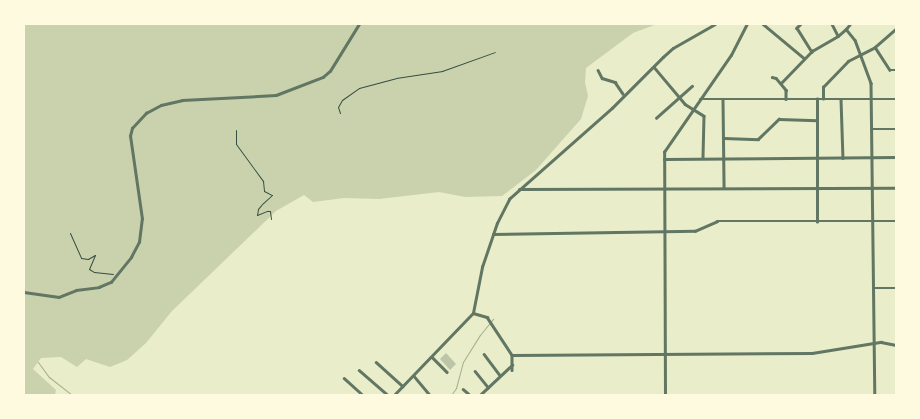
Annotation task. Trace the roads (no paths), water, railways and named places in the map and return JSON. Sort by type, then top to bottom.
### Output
[{"type":"street","points":[[24,292],[59,297],[76,290],[99,287],[112,281],[131,257],[139,242],[142,219],[130,136],[132,128],[146,113],[161,105],[182,100],[276,96],[323,77],[330,72],[358,24]]},
{"type":"street","points":[[402,24],[427,24]]},
{"type":"street","points":[[394,395],[472,313],[482,267],[504,206],[519,189],[612,108],[623,94],[673,48],[715,24]]},
{"type":"street","points":[[665,395],[664,152],[731,55],[747,24]]},
{"type":"street","points":[[763,24],[805,58]]},
{"type":"street","points":[[801,24],[797,28],[812,52]]},
{"type":"street","points":[[832,24],[838,36]]},
{"type":"street","points":[[781,83],[812,52],[838,36],[850,24]]},
{"type":"street","points":[[846,29],[855,40],[871,83],[875,395]]},
{"type":"street","points":[[823,99],[823,87],[848,61],[875,47],[896,29]]},
{"type":"street","points":[[875,47],[890,70],[896,70]]},
{"type":"street","points":[[654,67],[678,96],[704,116],[703,158]]},
{"type":"street","points":[[598,70],[602,78],[616,84],[623,94]]},
{"type":"street","points":[[772,77],[781,83],[786,91],[786,100]]},
{"type":"street","points":[[656,118],[678,96],[692,86]]},
{"type":"street","points":[[817,222],[818,99]]},
{"type":"street","points":[[842,99],[843,158]]},
{"type":"street","points":[[700,100],[896,99]]},
{"type":"street","points":[[724,100],[724,189]]},
{"type":"street","points":[[724,138],[758,139],[779,119],[817,120]]},
{"type":"street","points":[[871,129],[896,129]]},
{"type":"street","points":[[664,158],[896,157]]},
{"type":"street","points":[[519,189],[896,188]]},
{"type":"street","points":[[494,234],[664,233],[695,231],[717,221],[896,221]]},
{"type":"street","points":[[873,288],[896,288]]},
{"type":"street","points":[[472,313],[487,317],[512,355],[512,370]]},
{"type":"street","points":[[512,355],[812,353],[874,343],[896,345]]},
{"type":"street","points":[[484,354],[500,375]]},
{"type":"street","points":[[432,357],[447,372]]},
{"type":"street","points":[[376,362],[403,386]]},
{"type":"street","points":[[480,395],[512,365]]},
{"type":"street","points":[[358,370],[388,395]]},
{"type":"street","points":[[475,371],[488,387]]},
{"type":"street","points":[[414,376],[430,395]]},
{"type":"street","points":[[344,378],[363,395]]},
{"type":"street","points":[[463,389],[470,395]]},
{"type":"waterway","points":[[451,395],[456,388],[463,362],[480,335],[493,319]]},
{"type":"waterway","points":[[38,362],[49,377],[72,395]]}]
